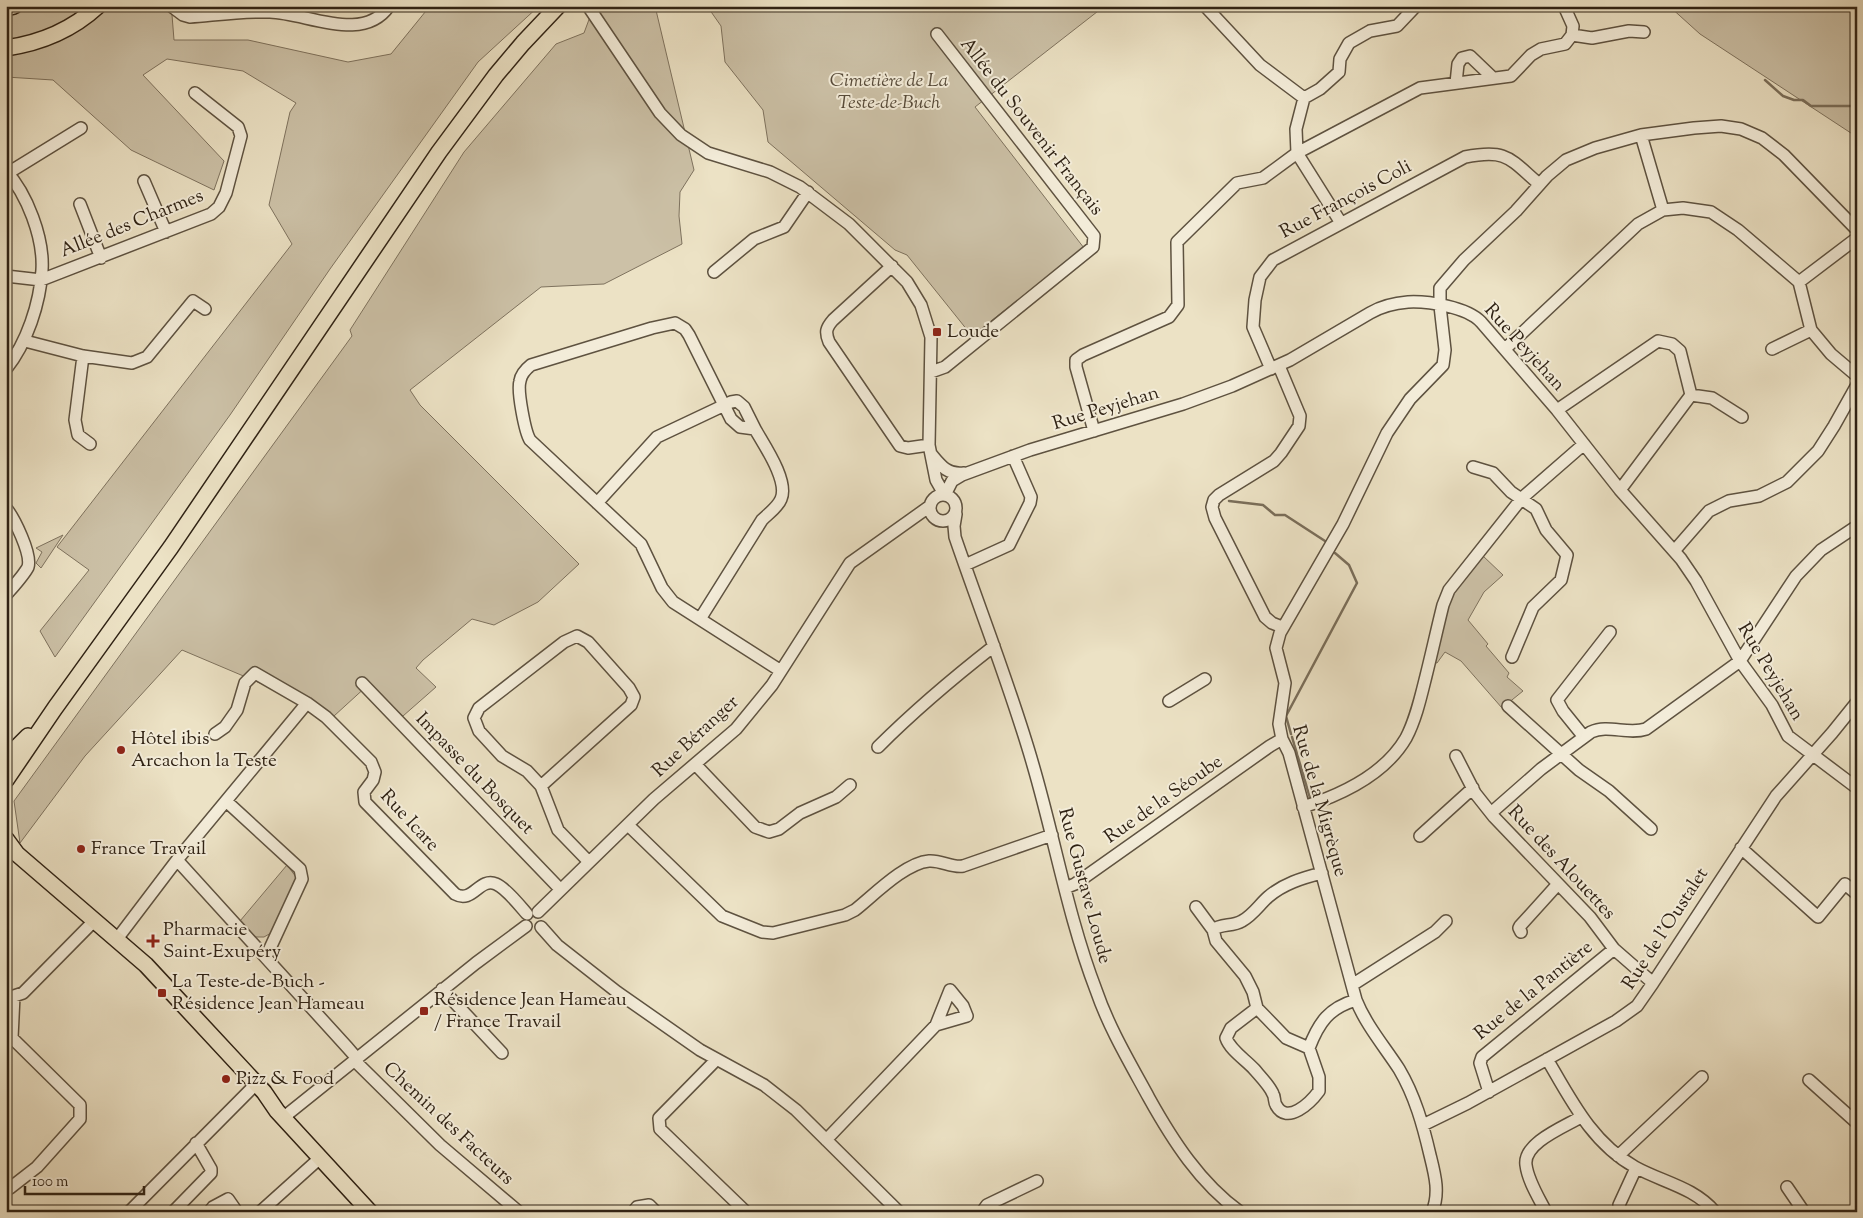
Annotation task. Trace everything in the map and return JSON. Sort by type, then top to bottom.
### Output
[{"type":"main road","points":[[6,8],[14,6]]},
{"type":"main road","points":[[6,48],[41,41],[85,18],[98,6]]},
{"type":"main road","points":[[6,780],[55,708],[172,547],[444,145],[496,75],[558,6]]},
{"type":"main road","points":[[6,758],[55,708]]},
{"type":"main road","points":[[6,839],[12,852],[95,920],[146,965],[256,1084],[370,1212]]},
{"type":"street","points":[[171,6],[183,15],[190,17],[268,11],[290,13],[341,25],[368,22],[382,14],[390,6]]},
{"type":"street","points":[[588,6],[660,113],[685,139],[708,152],[770,172],[808,192],[849,224],[909,285],[924,313],[932,341],[928,413],[930,449],[936,480],[935,491],[930,505],[931,513],[938,520],[949,520],[956,514],[957,505],[948,497],[936,480]]},
{"type":"street","points":[[1204,6],[1260,65],[1304,98]]},
{"type":"street","points":[[1340,223],[1297,153],[1296,129],[1304,98],[1320,89],[1340,72],[1340,59],[1349,43],[1370,31],[1397,26],[1416,6]]},
{"type":"street","points":[[1094,431],[1076,367],[1076,360],[1083,355],[1169,317],[1178,305],[1177,242],[1237,182],[1263,178],[1297,153],[1420,88],[1511,76],[1531,55],[1541,49],[1564,44],[1572,35],[1573,26],[1564,6]]},
{"type":"street","points":[[1572,35],[1592,38],[1629,31],[1644,32]]},
{"type":"street","name":"Allée du Souvenir Français","points":[[931,372],[945,367],[1093,247],[1094,236],[937,34]]},
{"type":"street","points":[[1456,83],[1458,64],[1462,58],[1470,56],[1493,78]]},
{"type":"street","name":"Allée des Charmes","points":[[41,280],[211,214],[220,207],[226,193],[241,136],[238,127],[195,93]]},
{"type":"street","name":"Rue de la Migrèque","points":[[1432,1212],[1437,1198],[1436,1179],[1423,1125],[1416,1104],[1404,1079],[1356,1000],[1289,753],[1282,739],[1279,724],[1285,683],[1276,648],[1282,627],[1343,524],[1387,433],[1410,399],[1443,365],[1445,350],[1440,292],[1443,284],[1464,260],[1516,211],[1539,184],[1561,164],[1576,155],[1641,135],[1721,126],[1741,129],[1762,138],[1784,155],[1857,230]]},
{"type":"street","points":[[6,369],[25,341],[34,312],[43,269],[40,241],[28,204],[7,172],[80,128]]},
{"type":"street","points":[[1641,135],[1662,210]]},
{"type":"street","name":"Rue François Coli","points":[[1282,627],[1269,621],[1262,611],[1242,568],[1215,518],[1212,507],[1214,500],[1219,494],[1274,461],[1282,453],[1299,426],[1300,416],[1253,327],[1260,277],[1272,260],[1465,157],[1486,153],[1506,156],[1539,184]]},
{"type":"street","points":[[144,181],[166,232]]},
{"type":"street","points":[[714,272],[754,239],[784,227],[808,192]]},
{"type":"street","points":[[80,204],[101,258]]},
{"type":"street","points":[[1505,349],[1638,224],[1662,210],[1682,208],[1711,212],[1738,230],[1799,282],[1811,330],[1831,354],[1857,376]]},
{"type":"street","points":[[1799,282],[1857,238]]},
{"type":"street","points":[[892,266],[833,320],[826,333],[829,342],[898,444],[908,448],[930,449]]},
{"type":"street","points":[[6,276],[41,280]]},
{"type":"street","points":[[25,341],[83,356],[132,363],[147,357],[194,301],[205,309]]},
{"type":"street","name":"Rue Peyjehan","points":[[948,497],[955,492],[960,483],[978,470],[1013,456],[1210,395],[1275,368],[1378,308],[1408,302],[1464,311],[1475,316],[1505,349],[1557,410],[1620,490],[1675,550],[1696,580],[1740,661],[1772,705],[1788,736],[1812,756],[1857,788]]},
{"type":"street","points":[[756,429],[740,427],[734,424],[689,335],[685,329],[675,324],[652,328],[531,365],[523,372],[519,385],[527,436],[534,445],[641,544],[662,588],[668,596],[674,602],[781,670]]},
{"type":"street","points":[[1772,349],[1811,330]]},
{"type":"street","points":[[1557,410],[1658,341],[1672,344],[1680,351],[1691,395]]},
{"type":"street","points":[[83,356],[75,420],[78,435],[90,444]]},
{"type":"street","points":[[1675,550],[1709,511],[1729,501],[1759,496],[1787,482],[1818,451],[1857,385]]},
{"type":"street","points":[[1691,395],[1712,398],[1742,417]]},
{"type":"street","points":[[1620,490],[1691,395]]},
{"type":"street","points":[[597,503],[657,437],[736,401],[741,403],[777,471],[783,493],[781,501],[762,520],[700,619]]},
{"type":"street","points":[[1303,807],[1335,796],[1352,786],[1380,768],[1399,748],[1406,737],[1419,706],[1446,595],[1522,498],[1584,444]]},
{"type":"street","name":"Rue Peyjehan","points":[[930,449],[941,465],[952,473],[978,470]]},
{"type":"street","points":[[965,565],[1009,545],[1030,503],[1031,497],[1013,456]]},
{"type":"street","points":[[1473,467],[1493,473],[1511,492],[1536,509],[1546,530],[1565,551],[1567,558],[1560,580],[1534,607],[1512,657]]},
{"type":"street","points":[[930,505],[936,497],[948,497]]},
{"type":"street","name":"Rue Béranger","points":[[533,913],[654,799],[736,729],[781,670],[850,563],[930,505]]},
{"type":"street","points":[[6,508],[28,554],[28,566],[6,595]]},
{"type":"street","name":"Rue Gustave Loude","points":[[956,514],[955,537],[1025,736],[1065,888],[1096,993],[1131,1066],[1155,1109],[1191,1165],[1213,1190],[1240,1212]]},
{"type":"street","name":"Rue Béranger","points":[[898,529],[922,520],[938,520]]},
{"type":"street","name":"Rue Gustave Loude","points":[[938,520],[955,537]]},
{"type":"street","points":[[1491,813],[1532,777],[1584,737],[1600,729],[1633,732],[1646,729],[1740,661],[1796,576],[1821,550],[1856,527]]},
{"type":"street","points":[[1584,737],[1557,700],[1610,632]]},
{"type":"street","points":[[541,786],[631,705],[634,697],[630,688],[588,642],[577,636],[564,642],[478,708],[474,718],[479,731],[502,756],[527,771],[541,786],[558,830],[589,862]]},
{"type":"street","points":[[878,747],[949,681],[994,646]]},
{"type":"street","name":"Rue Icare","points":[[215,734],[224,727],[237,710],[244,683],[256,673],[307,703],[336,725],[371,762],[374,767],[374,776],[364,792],[366,802],[454,894],[466,897],[484,884],[493,883],[500,886],[533,913]]},
{"type":"street","points":[[1169,701],[1205,679]]},
{"type":"street","name":"Impasse du Bosquet","points":[[362,683],[560,889]]},
{"type":"street","name":"Rue de l'Oustalet","points":[[1423,1125],[1489,1092],[1630,1012],[1642,1000],[1776,796],[1857,702]]},
{"type":"street","points":[[117,939],[177,860],[307,703]]},
{"type":"street","points":[[1508,706],[1583,773],[1609,791],[1651,829]]},
{"type":"street","name":"Rue de la Séoube","points":[[1065,888],[1075,884],[1263,750],[1282,739]]},
{"type":"street","name":"Rue des Alouettes","points":[[1456,756],[1473,788],[1491,813],[1590,917],[1614,949],[1653,983]]},
{"type":"street","points":[[695,764],[755,827],[768,832],[779,829],[800,813],[836,797],[850,785]]},
{"type":"street","points":[[1420,836],[1473,788]]},
{"type":"street","points":[[226,801],[300,869],[302,879],[266,957]]},
{"type":"street","points":[[628,825],[722,916],[762,932],[773,933],[845,915],[855,910],[914,864],[935,861],[964,866],[1052,835]]},
{"type":"street","points":[[1741,848],[1818,917],[1845,884],[1857,894]]},
{"type":"street","name":"Chemin des Facteurs","points":[[177,860],[347,1047],[357,1063],[440,1145],[519,1212]]},
{"type":"street","points":[[1213,930],[1218,926],[1232,925],[1244,920],[1267,898],[1292,882],[1322,873]]},
{"type":"street","points":[[1521,932],[1520,926],[1558,884]]},
{"type":"street","points":[[1196,907],[1213,930],[1216,941],[1245,976],[1253,992],[1257,1008],[1286,1038],[1309,1048]]},
{"type":"street","points":[[533,913],[543,919],[541,927],[533,930],[526,926],[524,920],[533,913]]},
{"type":"street","points":[[6,1187],[10,1188],[37,1168],[80,1119],[80,1105],[9,1041],[10,996],[23,993],[95,920]]},
{"type":"street","points":[[1352,984],[1435,932],[1446,921]]},
{"type":"street","points":[[284,1117],[442,989],[526,926]]},
{"type":"street","points":[[541,927],[557,945],[617,992],[700,1050],[764,1085],[796,1110],[899,1212]]},
{"type":"street","name":"Rue de la Pantière","points":[[1489,1092],[1480,1063],[1482,1057],[1614,949]]},
{"type":"street","points":[[442,989],[502,1053]]},
{"type":"street","points":[[1257,1008],[1232,1028],[1226,1038],[1230,1046],[1255,1070],[1273,1094],[1276,1106],[1285,1112],[1293,1113],[1301,1109],[1319,1091],[1320,1082],[1309,1048],[1320,1023],[1340,1005],[1356,1000]]},
{"type":"street","points":[[826,1140],[936,1025]]},
{"type":"street","points":[[1547,1059],[1581,1117],[1601,1142],[1636,1168],[1685,1188],[1715,1212]]},
{"type":"street","points":[[716,1060],[659,1118],[660,1129],[746,1212]]},
{"type":"street","points":[[1618,1156],[1702,1077]]},
{"type":"street","points":[[1809,1080],[1857,1123]]},
{"type":"street","points":[[129,1212],[256,1084]]},
{"type":"street","points":[[1546,1212],[1528,1172],[1527,1154],[1534,1144],[1581,1117]]},
{"type":"street","points":[[174,1212],[211,1173],[211,1169],[196,1143]]},
{"type":"street","points":[[260,1212],[320,1158]]},
{"type":"street","points":[[1621,1212],[1620,1204],[1636,1168]]},
{"type":"street","points":[[982,1212],[987,1205],[1037,1181]]},
{"type":"street","points":[[1787,1188],[1804,1212]]},
{"type":"street","points":[[209,1212],[213,1207],[228,1199],[237,1212]]},
{"type":"street","points":[[633,1212],[637,1207],[649,1205],[656,1212]]},
{"type":"green space","points":[[6,6],[165,6],[172,15],[174,40],[248,40],[348,62],[391,54],[430,6],[539,6],[478,62],[330,269],[230,415],[55,657],[40,631],[89,570],[57,547],[292,244],[269,205],[290,112],[296,103],[243,71],[167,59],[143,75],[224,161],[214,190],[131,150],[53,80],[6,77]]},
{"type":"green space","points":[[594,6],[655,6],[694,170],[680,192],[679,216],[682,244],[604,284],[541,287],[410,390],[420,405],[579,564],[538,602],[494,625],[472,619],[423,660],[416,668],[436,687],[403,716],[368,685],[334,716],[182,650],[85,756],[20,843],[14,801],[352,336],[350,330],[464,152],[556,44],[584,33]]},
{"type":"green space","name":"Cimetière de La Teste-de-Buch","points":[[707,6],[1101,6],[1102,8],[975,107],[1084,248],[972,336],[907,255],[895,250],[768,142],[763,110],[725,62],[721,26]]},
{"type":"green space","points":[[1669,6],[1857,6],[1857,137],[1700,34]]},
{"type":"green space","points":[[63,535],[41,568],[36,563],[42,552],[36,548]]},
{"type":"green space","points":[[1482,555],[1503,575],[1484,592],[1468,620],[1488,644],[1486,646],[1509,673],[1507,677],[1523,691],[1502,708],[1461,661],[1445,652],[1437,663],[1433,662],[1446,609],[1454,592]]},
{"type":"green space","points":[[287,865],[296,877],[294,886],[271,933],[264,937],[256,937],[240,921]]},
{"type":"waterway","points":[[1765,80],[1783,96],[1794,100],[1803,100],[1811,106],[1857,106]]},
{"type":"waterway","points":[[1229,501],[1263,505],[1275,515],[1285,515],[1325,541]]},
{"type":"waterway","points":[[1291,734],[1286,716],[1357,583],[1349,565],[1335,553]]},
{"type":"waterway","points":[[1292,737],[1310,798]]},
{"type":"place","name":"Loude","points":[[937,332]]},
{"type":"place","name":"Hôtel ibis Arcachon la Teste","points":[[121,750]]},
{"type":"place","name":"France Travail","points":[[81,849]]},
{"type":"place","name":"Pharmacie Saint-Exupéry","points":[[153,941]]},
{"type":"place","name":"La Teste-de-Buch - Résidence Jean Hameau","points":[[162,993]]},
{"type":"place","name":"Résidence Jean Hameau / France Travail","points":[[424,1011]]},
{"type":"place","name":"Pizz & Food","points":[[226,1079]]}]
